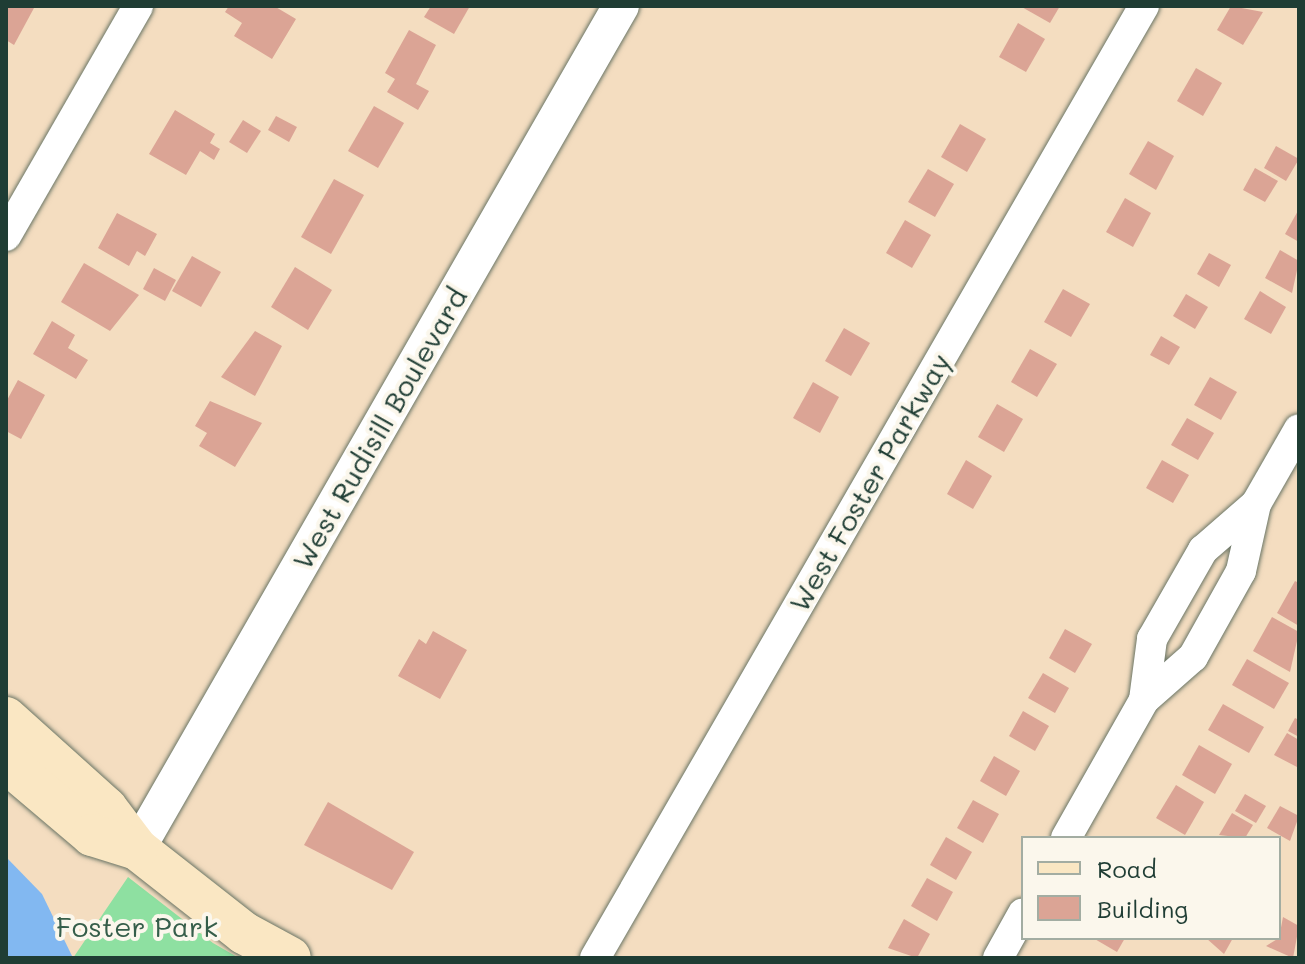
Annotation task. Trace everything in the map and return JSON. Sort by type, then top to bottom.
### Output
[{"type":"main road","points":[[6,718],[106,808],[137,849],[244,933],[290,958]]},
{"type":"main road","points":[[6,762],[92,835],[137,849]]},
{"type":"street","points":[[6,236],[138,6]]},
{"type":"street","name":"West Rudisill Boulevard","points":[[137,849],[621,6]]},
{"type":"street","name":"West Foster Parkway","points":[[595,958],[1144,6]]},
{"type":"street","points":[[1067,836],[1144,700],[1193,657],[1241,571],[1256,504],[1299,429]]},
{"type":"street","points":[[1144,700],[1144,663],[1166,613],[1203,550],[1256,504]]},
{"type":"street","points":[[998,958],[1021,917]]},
{"type":"green space","name":"Foster Park","points":[[128,877],[213,943],[239,958],[73,958]]},
{"type":"water","points":[[6,857],[42,894],[73,958],[6,958]]},
{"type":"building","points":[[6,6],[34,8],[14,45],[6,40]]},
{"type":"building","points":[[229,6],[274,6],[296,19],[272,59],[234,36],[242,23],[225,12]]},
{"type":"building","points":[[431,6],[470,6],[454,34],[424,17]]},
{"type":"building","points":[[1020,6],[1060,6],[1050,23]]},
{"type":"building","points":[[1231,6],[1263,12],[1243,45],[1217,30]]},
{"type":"building","points":[[1018,23],[1045,39],[1026,72],[999,57]]},
{"type":"building","points":[[409,30],[436,45],[416,84],[429,91],[418,110],[387,92],[395,79],[385,73]]},
{"type":"building","points":[[1196,68],[1222,83],[1203,116],[1177,101]]},
{"type":"building","points":[[374,106],[404,123],[378,168],[348,151]]},
{"type":"building","points":[[175,110],[215,134],[210,143],[220,149],[214,160],[200,151],[186,175],[149,154]]},
{"type":"building","points":[[276,116],[297,127],[289,142],[268,130]]},
{"type":"building","points":[[243,120],[261,131],[247,153],[229,142]]},
{"type":"building","points":[[960,124],[986,139],[967,172],[941,157]]},
{"type":"building","points":[[1148,141],[1174,156],[1156,190],[1129,174]]},
{"type":"building","points":[[1276,146],[1299,159],[1286,181],[1264,168]]},
{"type":"building","points":[[1255,168],[1278,181],[1265,202],[1243,190]]},
{"type":"building","points":[[928,169],[954,184],[935,217],[908,202]]},
{"type":"building","points":[[334,179],[364,195],[331,254],[301,237]]},
{"type":"building","points":[[1125,198],[1151,213],[1133,247],[1106,232]]},
{"type":"building","points":[[1299,209],[1299,242],[1285,234]]},
{"type":"building","points":[[117,213],[157,234],[145,256],[137,251],[129,266],[98,248]]},
{"type":"building","points":[[905,220],[931,235],[912,268],[886,253]]},
{"type":"building","points":[[1280,250],[1299,261],[1292,293],[1265,278]]},
{"type":"building","points":[[1209,253],[1231,265],[1219,287],[1197,274]]},
{"type":"building","points":[[192,256],[221,272],[201,307],[172,291]]},
{"type":"building","points":[[84,263],[139,295],[110,331],[61,302]]},
{"type":"building","points":[[295,267],[332,290],[308,330],[271,307]]},
{"type":"building","points":[[154,268],[176,280],[165,301],[143,289]]},
{"type":"building","points":[[1063,289],[1090,304],[1071,337],[1044,322]]},
{"type":"building","points":[[1260,291],[1286,307],[1271,334],[1244,319]]},
{"type":"building","points":[[1186,294],[1208,307],[1195,329],[1173,316]]},
{"type":"building","points":[[52,321],[75,335],[68,348],[88,360],[76,379],[33,354]]},
{"type":"building","points":[[844,328],[870,343],[851,376],[825,361]]},
{"type":"building","points":[[255,331],[282,346],[255,396],[221,377]]},
{"type":"building","points":[[1161,336],[1180,347],[1169,365],[1150,355]]},
{"type":"building","points":[[1030,349],[1057,364],[1037,397],[1011,382]]},
{"type":"building","points":[[1210,377],[1237,392],[1221,420],[1194,405]]},
{"type":"building","points":[[18,380],[45,395],[21,439],[6,431],[6,402]]},
{"type":"building","points":[[813,382],[839,397],[820,433],[793,418]]},
{"type":"building","points":[[210,401],[262,423],[235,467],[199,446],[207,433],[195,426]]},
{"type":"building","points":[[997,404],[1023,419],[1004,452],[978,437]]},
{"type":"building","points":[[1187,418],[1214,433],[1198,460],[1171,445]]},
{"type":"building","points":[[966,460],[992,476],[973,509],[947,494]]},
{"type":"building","points":[[1162,460],[1189,475],[1173,503],[1146,488]]},
{"type":"building","points":[[1295,581],[1299,583],[1299,626],[1277,613]]},
{"type":"building","points":[[1272,617],[1299,632],[1290,672],[1253,651]]},
{"type":"building","points":[[1065,629],[1092,644],[1075,673],[1049,658]]},
{"type":"building","points":[[433,631],[467,650],[440,699],[398,676],[419,639],[426,644]]},
{"type":"building","points":[[1247,659],[1289,683],[1274,709],[1232,685]]},
{"type":"building","points":[[1043,673],[1069,688],[1055,713],[1028,698]]},
{"type":"building","points":[[1223,704],[1264,727],[1249,753],[1208,730]]},
{"type":"building","points":[[1023,711],[1049,726],[1035,751],[1009,736]]},
{"type":"building","points":[[1295,718],[1299,720],[1299,737],[1288,731]]},
{"type":"building","points":[[1287,733],[1299,740],[1297,767],[1274,755]]},
{"type":"building","points":[[1199,745],[1232,764],[1215,794],[1182,775]]},
{"type":"building","points":[[994,756],[1020,771],[1006,796],[980,781]]},
{"type":"building","points":[[1176,785],[1204,802],[1185,835],[1156,818]]},
{"type":"building","points":[[1245,794],[1266,806],[1256,823],[1235,811]]},
{"type":"building","points":[[973,800],[999,814],[983,843],[957,828]]},
{"type":"building","points":[[328,802],[414,852],[392,890],[304,845]]},
{"type":"building","points":[[1280,806],[1299,816],[1290,841],[1267,828]]},
{"type":"building","points":[[1232,813],[1253,825],[1246,836],[1219,835]]},
{"type":"building","points":[[946,837],[972,852],[956,880],[930,865]]},
{"type":"building","points":[[927,878],[953,892],[937,921],[911,906]]},
{"type":"building","points":[[1283,917],[1299,926],[1293,958],[1266,946],[1281,940]]},
{"type":"building","points":[[904,919],[930,934],[917,958],[888,948]]},
{"type":"building","points":[[1096,940],[1124,940],[1117,952]]},
{"type":"building","points":[[1208,940],[1232,940],[1224,954]]}]
